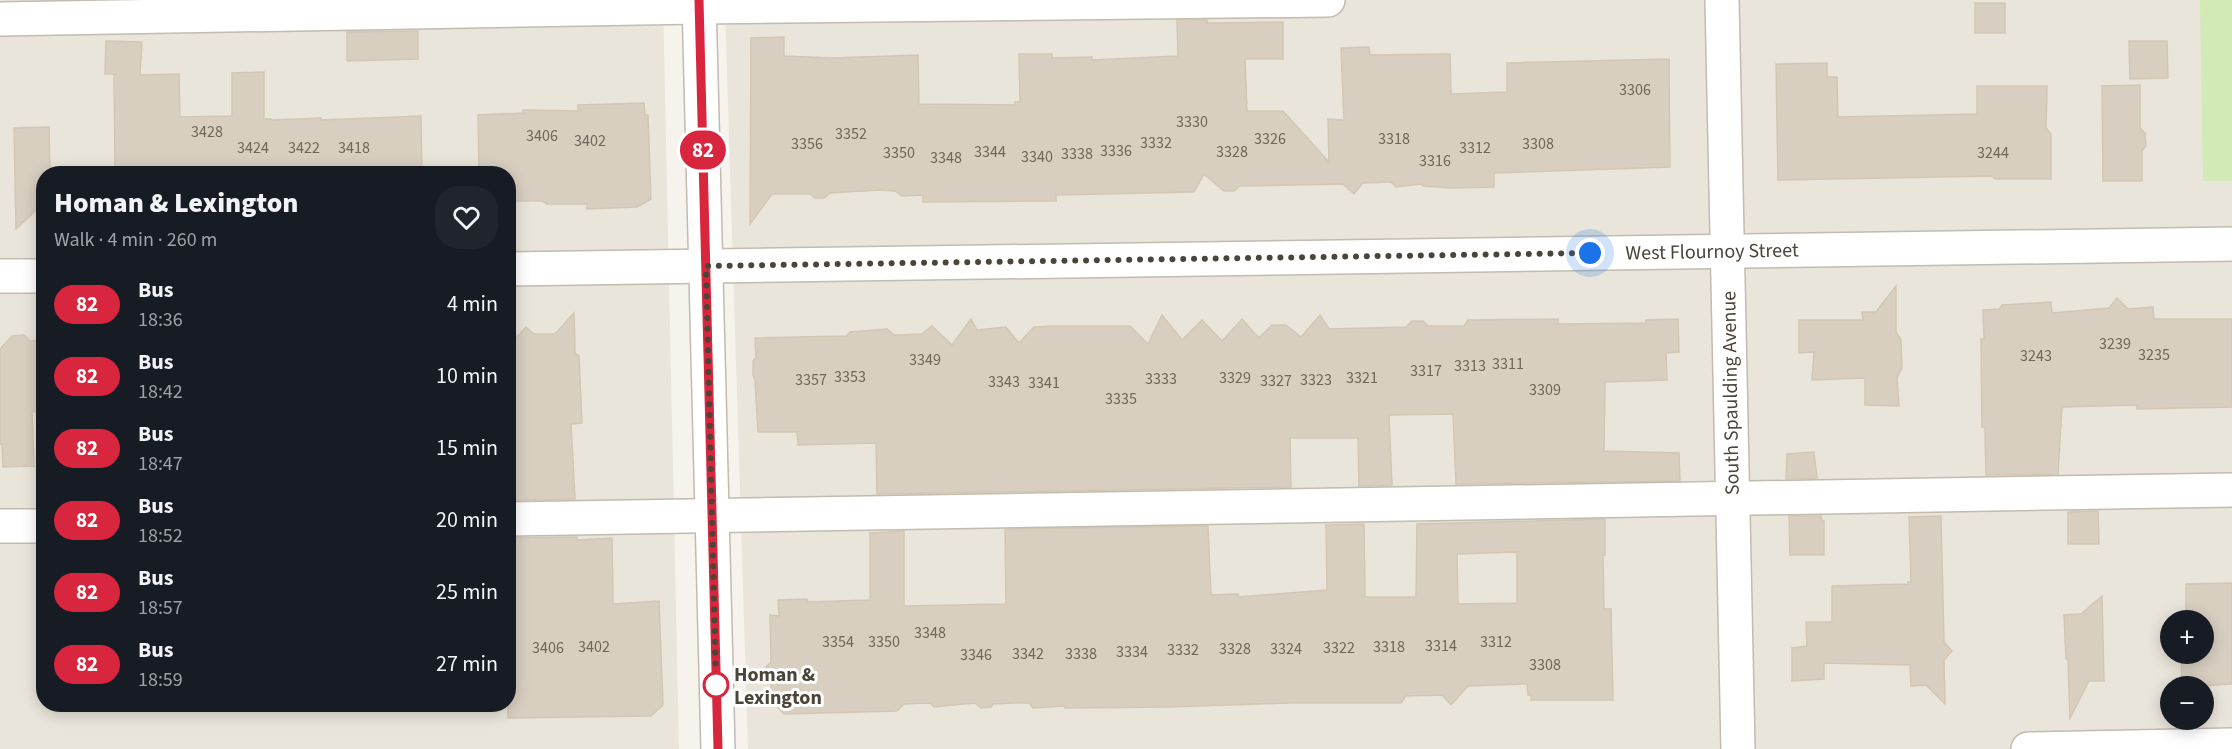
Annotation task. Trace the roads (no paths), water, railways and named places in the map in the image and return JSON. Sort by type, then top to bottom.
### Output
[{"type":"street","points":[[0,19],[699,4],[1328,0]]},
{"type":"street","name":"South Spaulding Avenue","points":[[1722,0],[1738,749]]},
{"type":"street","points":[[699,4],[718,749]]},
{"type":"street","name":"West Flournoy Street","points":[[516,269],[2232,244]]},
{"type":"street","points":[[0,276],[36,276]]},
{"type":"street","points":[[516,519],[2232,490]]},
{"type":"street","points":[[0,526],[36,526]]},
{"type":"street","points":[[2028,749],[2232,745]]},
{"type":"place","name":"Homan & Lexington","points":[[716,685]]}]
